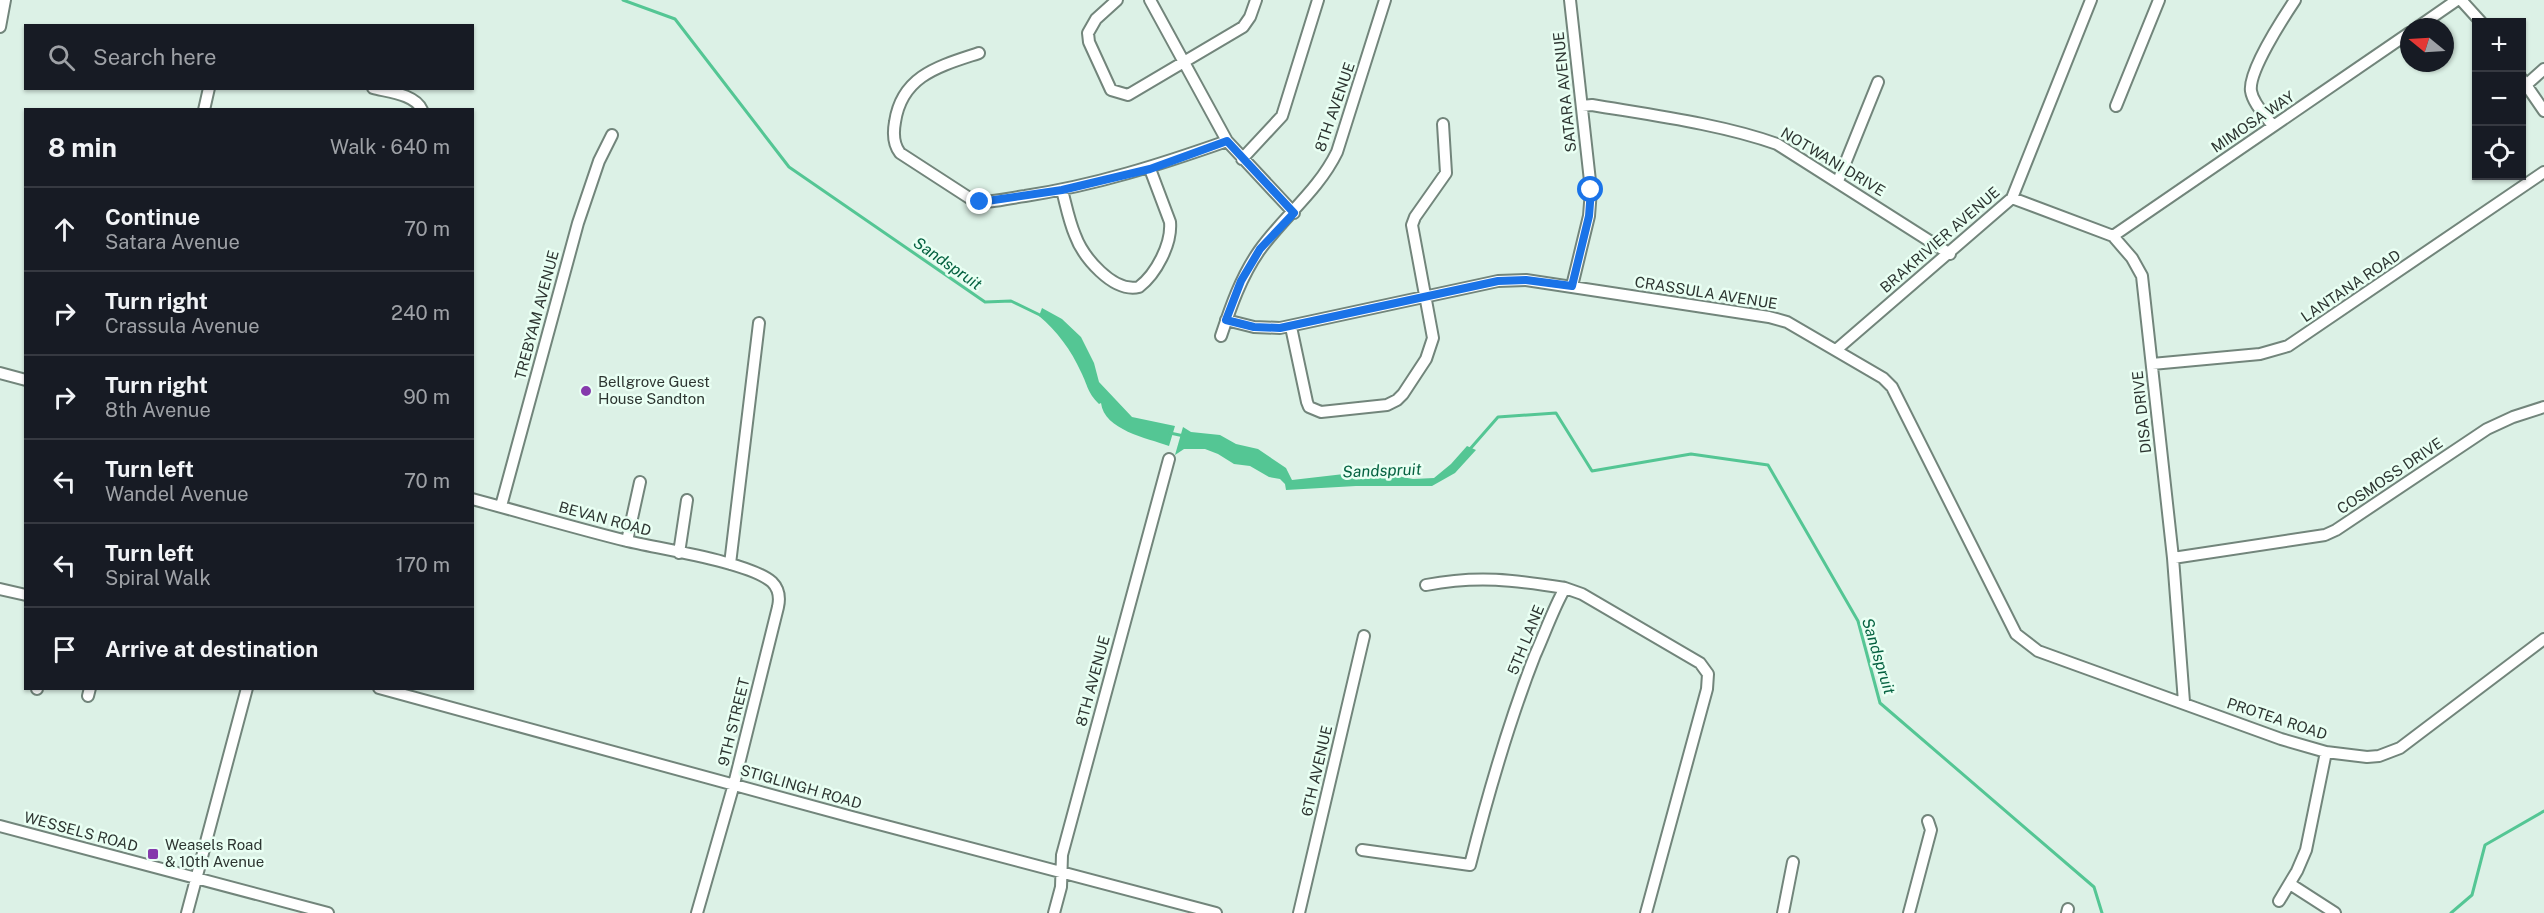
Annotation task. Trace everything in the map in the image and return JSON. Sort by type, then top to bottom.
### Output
[{"type":"street","points":[[0,27],[4,0]]},
{"type":"street","points":[[1117,0],[1096,19],[1088,33],[1089,42],[1111,90],[1122,94],[1133,94],[1243,27],[1250,17],[1256,0]]},
{"type":"street","points":[[1150,0],[1227,141],[1294,213]]},
{"type":"street","points":[[1242,159],[1281,116],[1318,0]]},
{"type":"street","name":"8TH AVENUE","points":[[1221,336],[1245,273],[1260,249],[1294,213],[1328,171],[1337,152],[1385,0]]},
{"type":"street","name":"SATARA AVENUE","points":[[1570,0],[1591,190],[1589,216],[1572,286]]},
{"type":"street","name":"BRAKRIVIER AVENUE","points":[[1836,350],[1950,254],[2012,198],[2091,0]]},
{"type":"street","points":[[2116,106],[2159,0]]},
{"type":"street","points":[[2273,126],[2253,98],[2252,81],[2277,28],[2295,0]]},
{"type":"street","points":[[2432,18],[2459,0],[2477,18]]},
{"type":"street","name":"MIMOSA WAY","points":[[2113,236],[2400,39]]},
{"type":"street","points":[[979,53],[929,71],[908,89],[896,114],[894,130],[896,148],[974,201],[988,202],[1062,190],[1150,169],[1227,141]]},
{"type":"street","points":[[2526,81],[2544,69]]},
{"type":"street","points":[[1838,181],[1878,82]]},
{"type":"street","points":[[2526,85],[2544,111]]},
{"type":"street","points":[[204,108],[209,90]]},
{"type":"street","points":[[380,90],[408,98],[422,108]]},
{"type":"street","name":"NOTWANI DRIVE","points":[[1582,106],[1592,105],[1759,137],[1791,151],[1950,254]]},
{"type":"street","points":[[1292,327],[1309,406],[1324,412],[1387,405],[1403,394],[1430,352],[1433,338],[1412,225],[1415,217],[1446,173],[1443,124]]},
{"type":"street","name":"TREBYAM AVENUE","points":[[501,506],[578,223],[595,170],[612,135]]},
{"type":"street","points":[[1062,190],[1078,242],[1098,270],[1111,281],[1126,288],[1135,288],[1142,286],[1166,249],[1171,230],[1150,169]]},
{"type":"street","name":"LANTANA ROAD","points":[[2152,364],[2260,354],[2288,346],[2544,172]]},
{"type":"street","name":"DISA DRIVE","points":[[2012,198],[2113,236],[2132,258],[2144,283],[2173,558],[2184,702]]},
{"type":"street","name":"CRASSULA AVENUE","points":[[1226,320],[1254,327],[1292,327],[1498,281],[1526,280],[1776,318],[1787,322],[1883,378],[1892,387],[2016,634]]},
{"type":"street","points":[[730,564],[759,323]]},
{"type":"street","points":[[0,373],[24,379]]},
{"type":"street","name":"COSMOSS DRIVE","points":[[2173,558],[2325,535],[2354,520],[2487,429],[2505,420],[2544,407]]},
{"type":"street","name":"8TH AVENUE","points":[[1054,913],[1061,887],[1062,855],[1073,811],[1169,459]]},
{"type":"street","points":[[627,541],[640,482]]},
{"type":"street","name":"BEVAN ROAD","points":[[474,499],[627,541],[730,564]]},
{"type":"street","points":[[679,553],[687,500]]},
{"type":"street","name":"9TH STREET","points":[[698,913],[734,784],[780,598],[777,588],[770,580],[730,564]]},
{"type":"street","points":[[1426,585],[1478,578],[1565,588],[1582,594],[1700,663],[1708,674],[1707,689],[1646,913]]},
{"type":"street","name":"5TH LANE","points":[[1362,850],[1470,865],[1512,713],[1553,611],[1565,588]]},
{"type":"street","points":[[0,589],[24,595]]},
{"type":"street","name":"PROTEA ROAD","points":[[2016,634],[2038,651],[2281,739],[2326,752],[2367,757],[2379,756],[2400,748],[2544,639]]},
{"type":"street","name":"6TH AVENUE","points":[[1299,913],[1364,636]]},
{"type":"street","points":[[186,913],[246,690]]},
{"type":"street","name":"STIGLINGH ROAD","points":[[386,690],[1216,913]]},
{"type":"street","points":[[2279,901],[2306,850],[2326,752]]},
{"type":"street","points":[[1909,913],[1931,830],[1928,821]]},
{"type":"street","name":"WESSELS ROAD","points":[[0,826],[328,913]]},
{"type":"street","points":[[1783,913],[1793,862]]},
{"type":"street","points":[[2290,884],[2335,913]]},
{"type":"shaded area","points":[[1042,308],[1062,319],[1081,337],[1094,363],[1099,382],[1132,417],[1175,426],[1169,446],[1128,432],[1110,420],[1101,403],[1095,400],[1090,392],[1068,349],[1052,328],[1039,316]]},
{"type":"shaded area","points":[[1183,427],[1191,432],[1220,435],[1236,444],[1258,449],[1286,468],[1292,480],[1370,471],[1413,479],[1434,478],[1467,446],[1476,450],[1455,473],[1432,486],[1356,486],[1286,490],[1285,484],[1280,479],[1269,477],[1250,466],[1234,464],[1205,449],[1184,449],[1175,455]]},
{"type":"waterway","name":"Sandspruit","points":[[623,0],[675,19],[789,167],[985,302],[1011,301],[1042,316]]},
{"type":"waterway","name":"Sandspruit","points":[[1470,449],[1498,417],[1556,413],[1592,471],[1691,454],[1768,465],[1858,621],[1880,703],[2094,887],[2102,913]]},
{"type":"waterway","name":"Sandspruit","points":[[1170,433],[1184,436]]},
{"type":"waterway","name":"Sandspruit","points":[[2451,913],[2472,895],[2485,845],[2544,811]]},
{"type":"place","name":"Bellgrove Guest House Sandton","points":[[586,391]]},
{"type":"place","name":"Weasels Road & 10th Avenue","points":[[153,854]]},
{"type":"route","points":[[980,202],[1062,190],[1150,169],[1227,141],[1294,213],[1260,249],[1241,281],[1226,320],[1254,327],[1280,328],[1498,281],[1526,280],[1572,286],[1589,216],[1591,190]]}]
